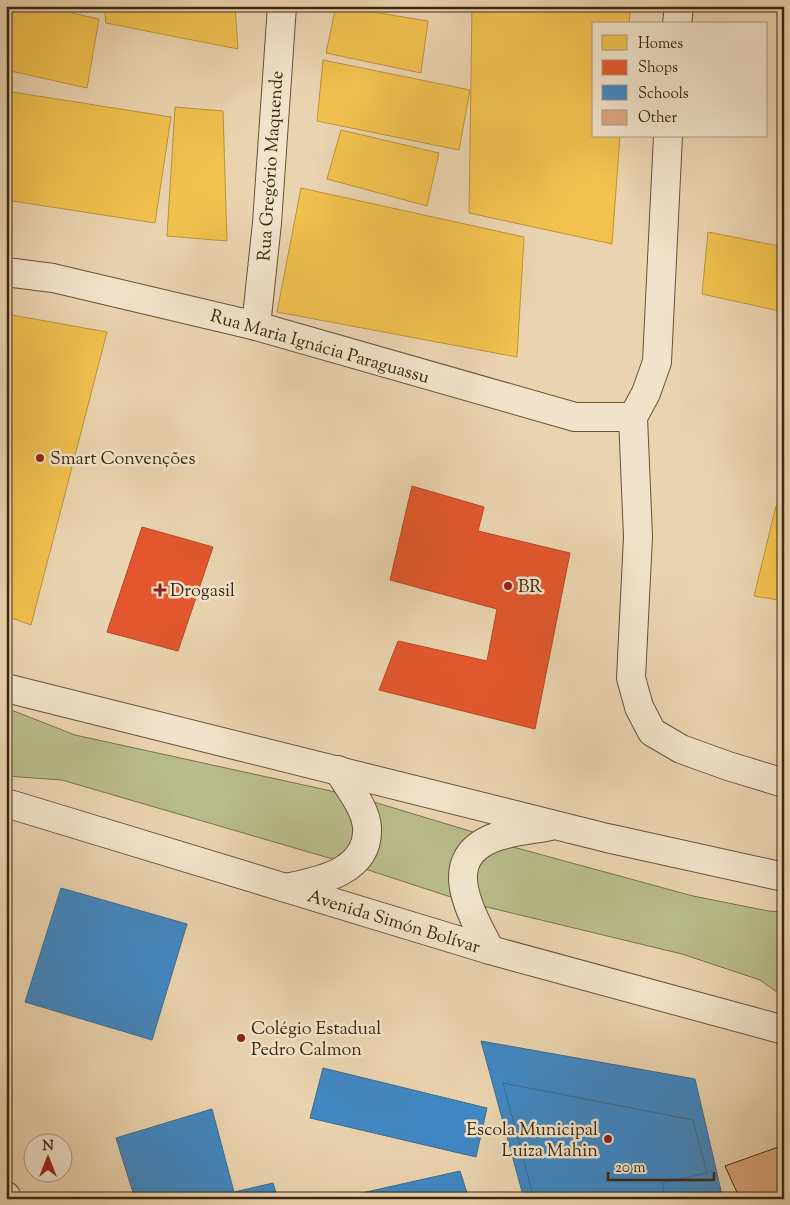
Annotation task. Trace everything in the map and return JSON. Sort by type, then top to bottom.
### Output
[{"type":"street","name":"Rua Gregório Maquende","points":[[256,326],[267,223],[282,6]]},
{"type":"street","points":[[677,22],[679,6]]},
{"type":"street","points":[[668,138],[657,362],[646,393],[633,417],[638,538],[631,678],[639,707],[652,732],[681,749],[784,783]]},
{"type":"street","name":"Rua Maria Ignácia Paraguassu","points":[[6,272],[53,278],[256,326],[575,417],[633,417]]},
{"type":"street","points":[[6,688],[607,838],[784,877]]},
{"type":"street","points":[[284,888],[322,880],[353,865],[365,844],[367,827],[360,806],[338,770]]},
{"type":"street","name":"Avenida Simón Bolívar","points":[[7,804],[490,950],[784,1030]]},
{"type":"street","points":[[490,950],[466,902],[463,878],[464,863],[476,848],[493,838],[556,825]]},
{"type":"green space","points":[[6,708],[75,735],[354,796],[493,838],[513,847],[693,896],[768,911],[784,912],[784,997],[760,980],[682,954],[466,902],[353,865],[62,780],[6,776]]},
{"type":"building: Homes","points":[[6,6],[40,6],[99,19],[87,88],[6,70]]},
{"type":"building: Homes","points":[[104,6],[235,6],[238,49],[106,23]]},
{"type":"building: Homes","points":[[336,6],[428,21],[421,73],[326,53]]},
{"type":"building: Homes","points":[[472,6],[631,6],[629,22],[592,22],[592,138],[620,138],[612,244],[469,213]]},
{"type":"building: Homes","points":[[323,60],[470,90],[459,150],[317,121]]},
{"type":"building: Homes","points":[[6,91],[171,117],[155,223],[6,200]]},
{"type":"building: Homes","points":[[175,107],[223,111],[227,241],[167,236]]},
{"type":"building: Homes","points":[[341,130],[439,153],[427,206],[327,179]]},
{"type":"building: Homes","points":[[301,188],[524,237],[517,357],[277,312]]},
{"type":"building: Homes","points":[[708,232],[784,247],[784,312],[702,294]]},
{"type":"building: Homes","name":"Smart Convenções","points":[[6,314],[107,332],[31,625],[6,616]]},
{"type":"building: Homes","points":[[776,506],[784,507],[784,601],[754,596]]},
{"type":"building: Shops","name":"BR","points":[[412,486],[484,507],[478,531],[570,553],[535,729],[379,690],[398,641],[487,661],[497,609],[390,580]]},
{"type":"building: Shops","name":"Drogasil","points":[[142,527],[213,547],[178,651],[107,632]]},
{"type":"building: Schools","points":[[61,888],[187,924],[152,1040],[25,1002]]},
{"type":"building: Schools","name":"Escola Municipal Luiza Mahin","points":[[481,1041],[695,1079],[723,1199],[524,1199]]},
{"type":"building: Schools","points":[[323,1068],[487,1108],[476,1157],[310,1118]]},
{"type":"building: Schools","points":[[503,1083],[693,1120],[707,1173],[662,1183],[666,1199],[534,1199]]},
{"type":"building: Schools","points":[[212,1109],[234,1192],[273,1183],[278,1199],[135,1199],[116,1138]]},
{"type":"building: Schools","points":[[460,1171],[469,1199],[335,1199]]},
{"type":"building: Other","points":[[784,1145],[784,1199],[740,1199],[725,1166]]},
{"type":"place","name":"Smart Convenções","points":[[40,458]]},
{"type":"place","name":"BR","points":[[508,586]]},
{"type":"place","name":"Drogasil","points":[[160,590]]},
{"type":"place","name":"Colégio Estadual Pedro Calmon","points":[[241,1038]]},
{"type":"place","name":"Escola Municipal Luiza Mahin","points":[[608,1139]]}]
